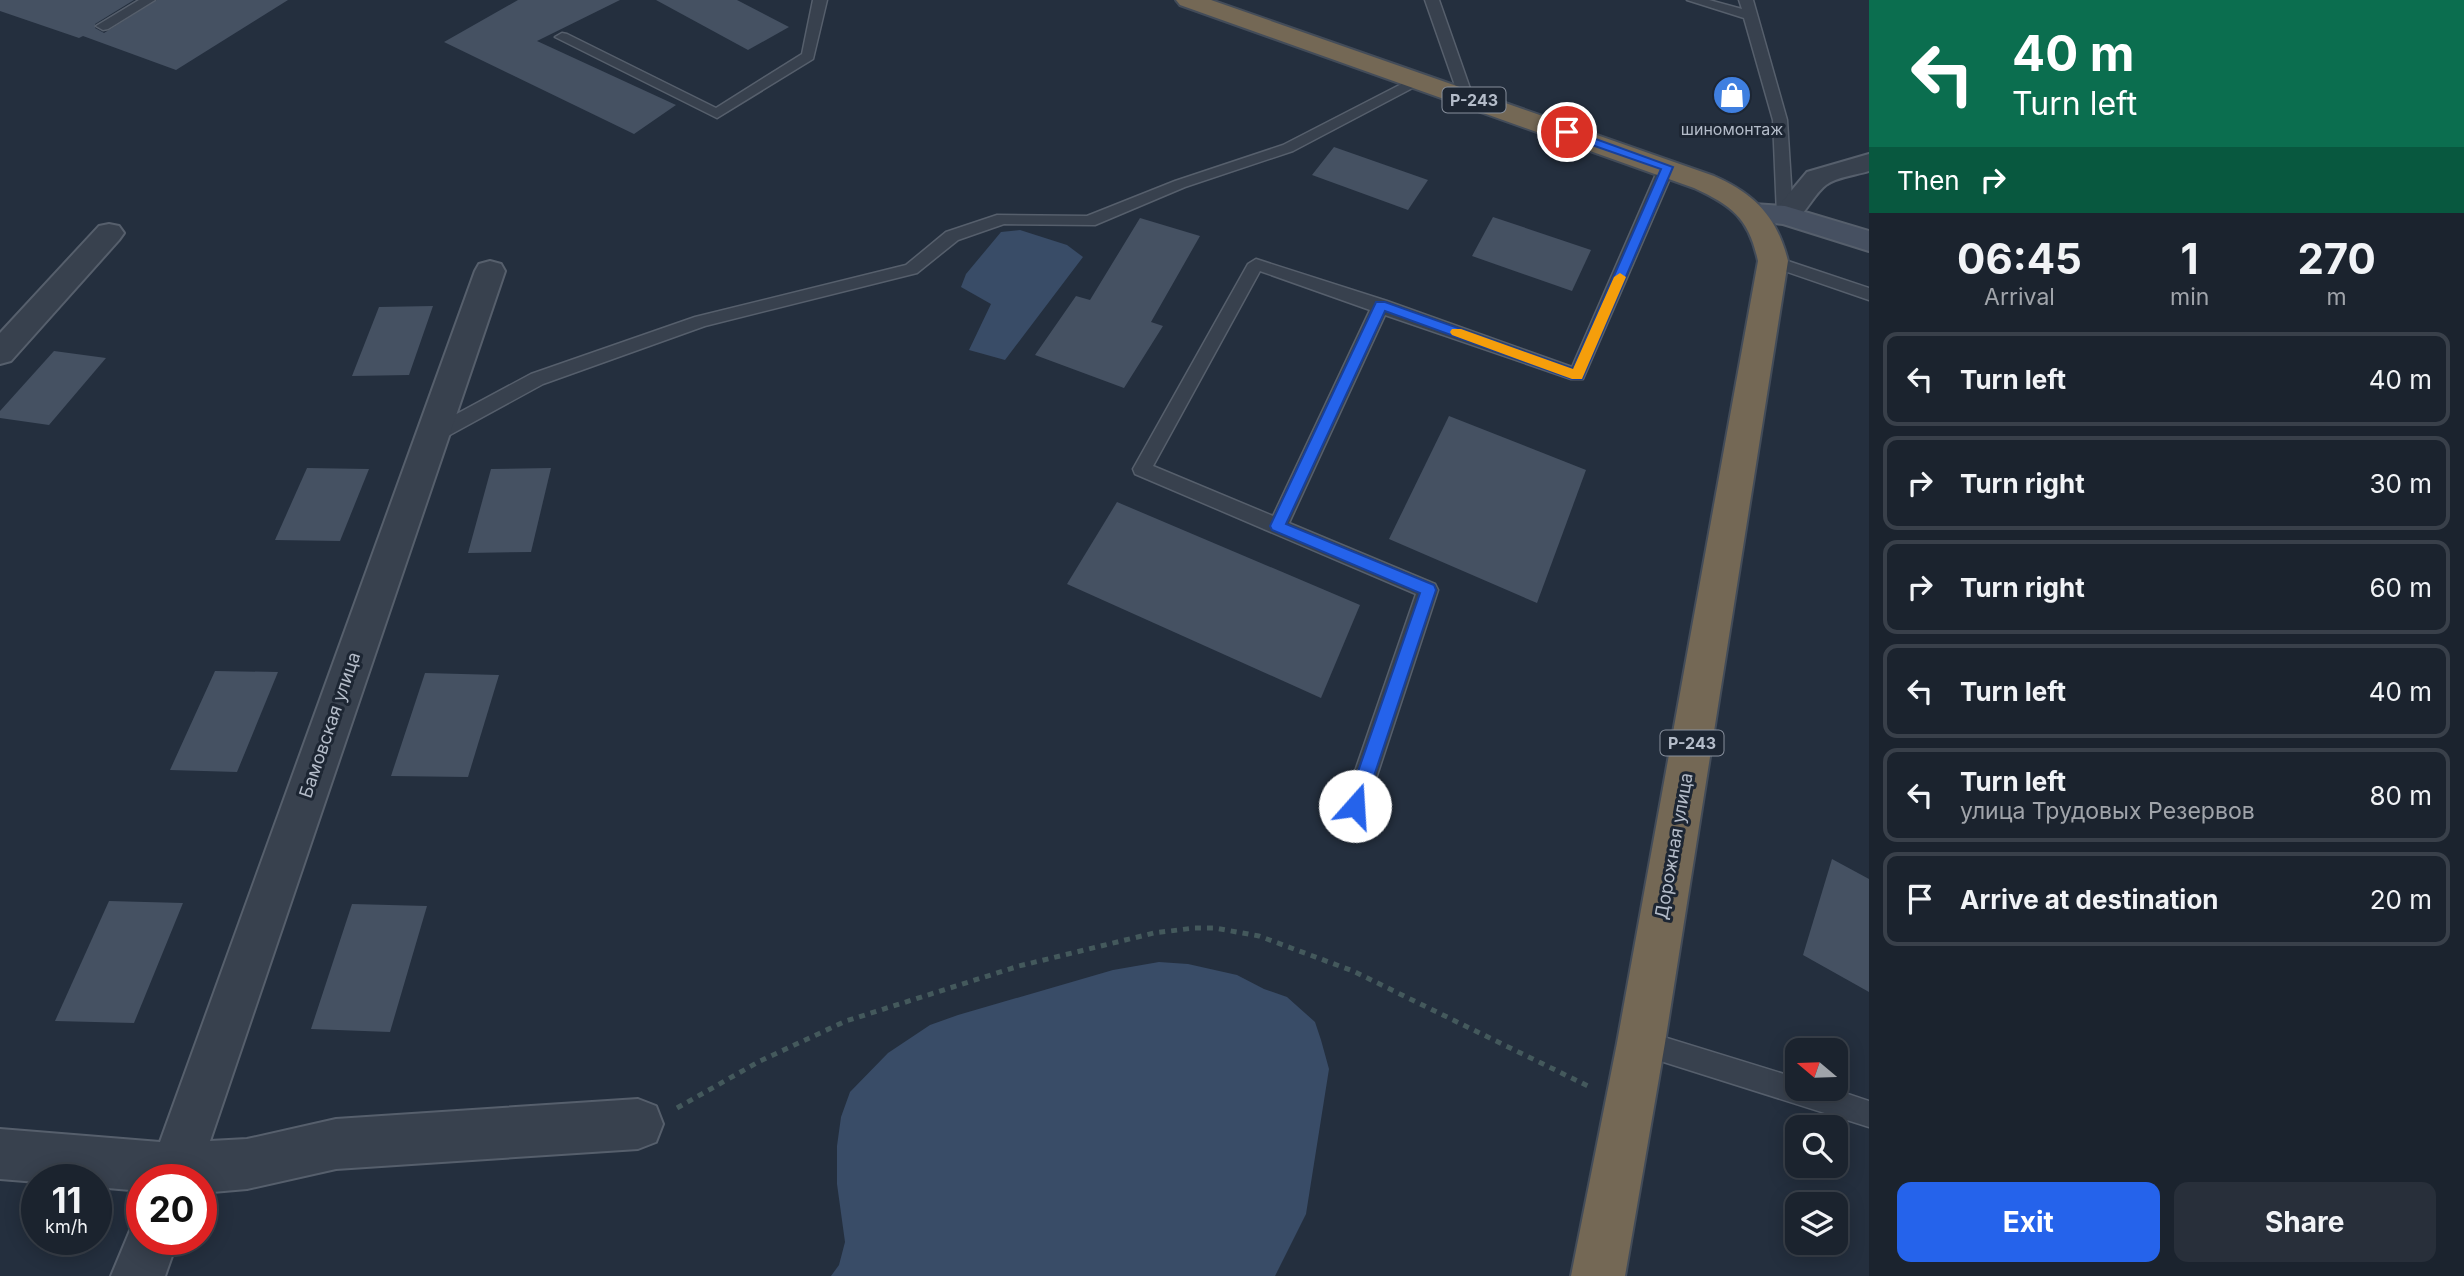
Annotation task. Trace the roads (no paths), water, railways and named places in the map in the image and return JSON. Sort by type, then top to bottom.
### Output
[{"type":"highway","name":"Р-243","points":[[1188,0],[1667,167],[1727,192],[1769,214]]},
{"type":"highway","name":"Дорожная улица","points":[[1598,1276],[1641,1043],[1773,261],[1769,214]]},
{"type":"main road","points":[[1769,214],[1869,241]]},
{"type":"street","points":[[1769,214],[1817,178],[1869,162]]},
{"type":"street","points":[[0,353],[108,233]]},
{"type":"street","name":"Бамовская улица","points":[[177,1164],[430,437],[491,271]]},
{"type":"street","points":[[217,1168],[335,1144],[488,1132],[638,1125]]},
{"type":"street","points":[[0,1154],[126,1168]]},
{"type":"street","points":[[138,1276],[146,1255]]},
{"type":"lane","points":[[103,26],[148,0]]},
{"type":"lane","points":[[562,37],[717,114],[808,56],[820,0]]},
{"type":"lane","points":[[1432,0],[1466,97]]},
{"type":"lane","points":[[1694,0],[1750,15]]},
{"type":"lane","points":[[1746,0],[1780,120],[1769,214]]},
{"type":"lane","points":[[430,437],[537,379],[689,326],[911,269],[952,236],[1003,219],[1089,221],[1180,184],[1288,148],[1417,80]]},
{"type":"lane","points":[[1355,806],[1428,590],[1142,469],[1256,264],[1381,305],[1577,375],[1667,167]]},
{"type":"lane","points":[[1773,261],[1869,294]]},
{"type":"lane","points":[[1278,526],[1381,305]]},
{"type":"lane","points":[[1641,1043],[1869,1114]]},
{"type":"water","points":[[1020,230],[1067,245],[1083,257],[1005,360],[969,350],[991,304],[961,287],[966,274],[1001,232]]},
{"type":"water","points":[[1159,962],[1188,964],[1237,975],[1287,997],[1315,1022],[1329,1069],[1306,1214],[1275,1276],[831,1276],[839,1265],[845,1242],[837,1184],[837,1146],[841,1117],[850,1092],[888,1053],[930,1025],[958,1015],[1113,970]]},
{"type":"place","name":"шиномонтаж","points":[[1732,95]]}]
